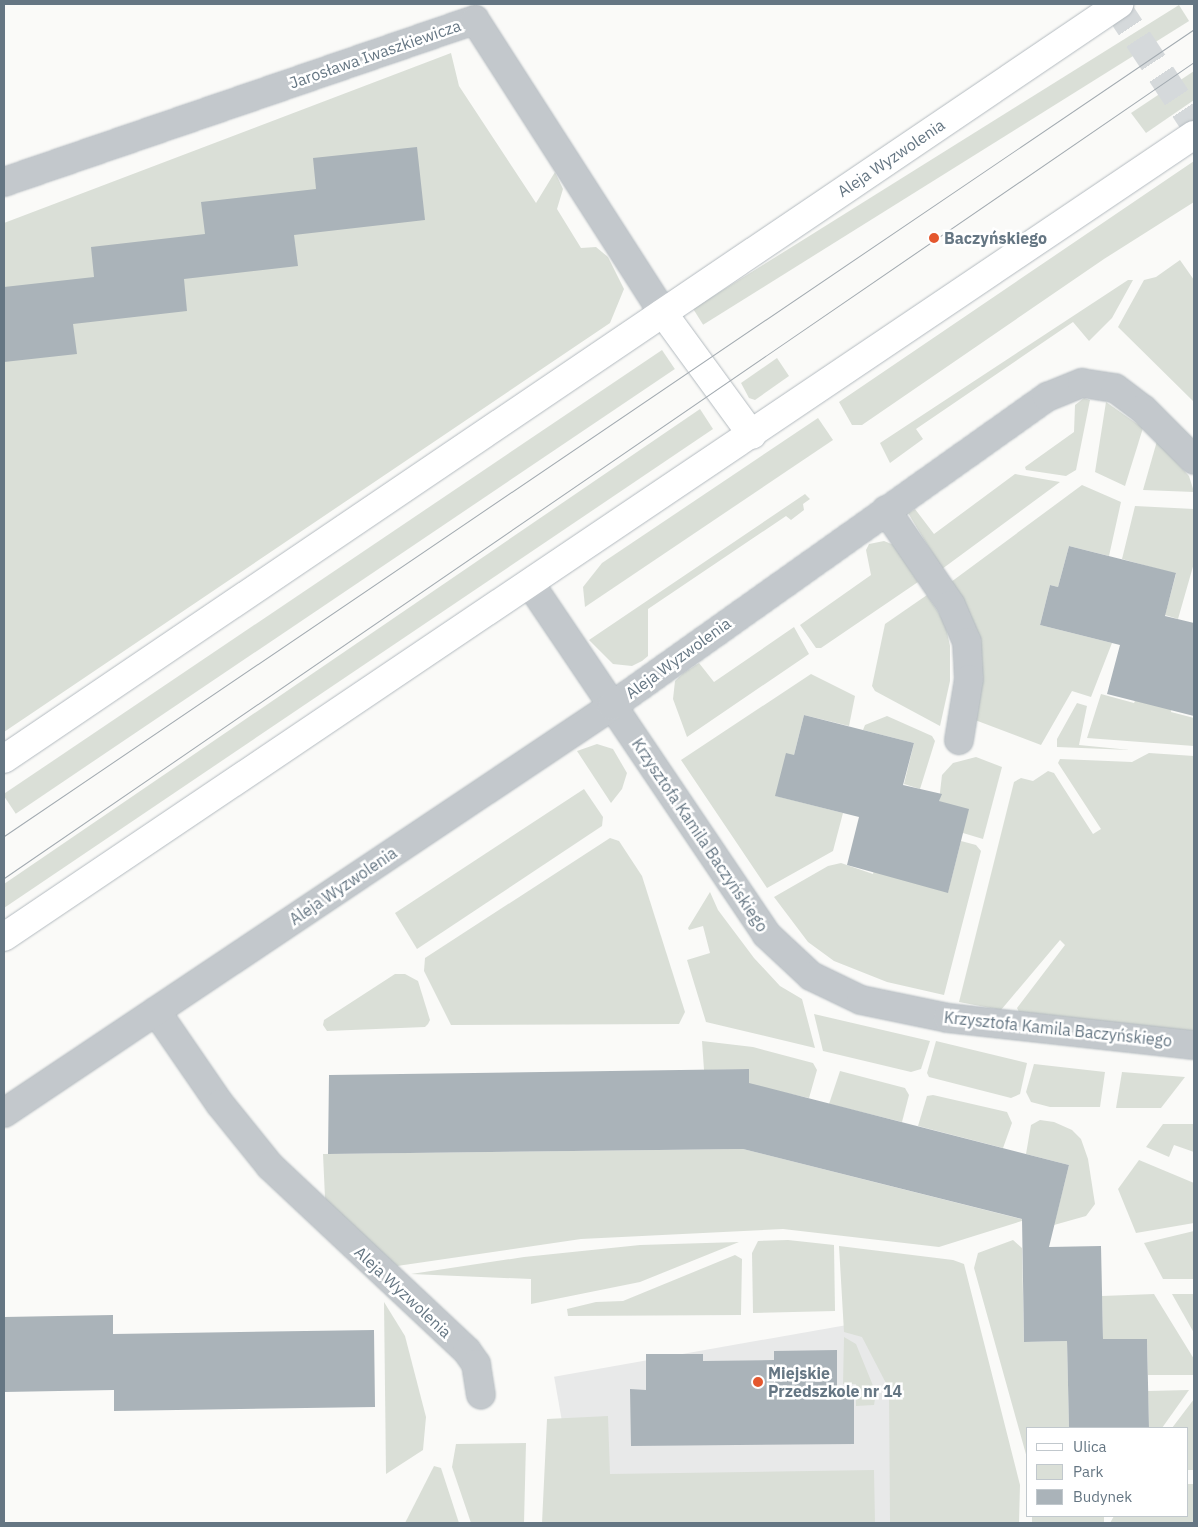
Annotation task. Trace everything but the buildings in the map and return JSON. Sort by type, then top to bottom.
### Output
[{"type":"main road","name":"Aleja Wyzwolenia","points":[[4,759],[1119,4]]},
{"type":"main road","points":[[4,938],[531,585],[1194,135]]},
{"type":"main road","points":[[663,313],[752,435]]},
{"type":"street","name":"Jarosława Iwaszkiewicza","points":[[4,182],[475,20],[663,313]]},
{"type":"street","name":"Aleja Wyzwolenia","points":[[4,1113],[612,706],[1047,397],[1082,383],[1115,388],[1143,409],[1194,460]]},
{"type":"street","points":[[886,510],[950,605],[966,642],[969,679],[959,740]]},
{"type":"street","name":"Krzysztofa Kamila Baczyńskiego","points":[[531,585],[766,934],[811,976],[861,1000],[948,1018],[1194,1044]]},
{"type":"street","name":"Aleja Wyzwolenia","points":[[156,1011],[220,1104],[270,1166],[467,1351],[476,1364],[481,1396]]},
{"type":"shaded area","name":"Miejskie Przedszkole nr 14","points":[[949,1307],[987,1523],[580,1523],[554,1377]]},
{"type":"green space","points":[[1179,5],[1189,21],[703,325],[693,309]]},
{"type":"green space","points":[[451,53],[459,86],[536,203],[555,172],[563,189],[557,209],[581,248],[596,247],[608,257],[624,289],[610,323],[4,732],[4,223]]},
{"type":"green space","points":[[1194,71],[1194,100],[1146,133],[1131,113]]},
{"type":"green space","points":[[1194,161],[1194,202],[1104,259],[862,425],[852,425],[839,402]]},
{"type":"green space","points":[[1180,260],[1194,280],[1194,402],[1118,327],[1144,280],[1156,277]]},
{"type":"green space","points":[[1128,280],[1133,280],[1112,318],[1089,341],[1073,322],[916,429],[923,439],[890,463],[880,443]]},
{"type":"green space","points":[[662,350],[675,369],[16,814],[4,794]]},
{"type":"green space","points":[[777,358],[789,376],[755,400],[749,398],[741,383]]},
{"type":"green space","points":[[1084,398],[1090,400],[1076,470],[1066,476],[1026,470],[1025,467],[1074,432],[1075,405]]},
{"type":"green space","points":[[1106,402],[1143,428],[1125,486],[1095,472]]},
{"type":"green space","points":[[700,409],[713,429],[4,908],[4,884]]},
{"type":"green space","points":[[818,418],[833,440],[585,607],[583,587],[602,563]]},
{"type":"green space","points":[[1157,441],[1189,476],[1194,492],[1143,490]]},
{"type":"green space","points":[[1015,474],[1060,482],[942,569],[908,513],[915,509],[934,534]]},
{"type":"green space","points":[[1082,485],[1121,502],[1109,556],[1069,546],[1058,587],[1050,585],[1040,625],[1112,643],[1091,697],[1072,691],[1041,745],[975,720],[951,582]]},
{"type":"green space","points":[[805,494],[810,499],[803,504],[804,510],[791,520],[786,516],[648,609],[648,656],[642,661],[632,666],[613,664],[589,640]]},
{"type":"green space","points":[[1135,506],[1194,509],[1194,563],[1178,619],[1165,615],[1176,574],[1122,559]]},
{"type":"green space","points":[[884,541],[894,545],[918,582],[821,648],[816,648],[800,625],[871,575],[866,550],[869,544]]},
{"type":"green space","points":[[927,595],[945,623],[950,646],[950,681],[940,726],[875,691],[872,686],[885,624]]},
{"type":"green space","points":[[794,627],[809,654],[687,737],[673,699],[675,681],[699,663],[714,682]]},
{"type":"green space","points":[[811,674],[855,696],[849,726],[804,715],[794,755],[776,796],[843,813],[833,851],[767,888],[681,760]]},
{"type":"green space","points":[[1101,694],[1134,703],[1137,696],[1172,704],[1171,712],[1194,718],[1194,746],[1087,738]]},
{"type":"green space","points":[[1077,703],[1087,706],[1079,745],[1130,750],[1057,747],[1057,739]]},
{"type":"green space","points":[[887,716],[932,736],[935,741],[920,789],[904,784],[914,743],[863,730],[865,725]]},
{"type":"green space","points":[[597,744],[613,749],[627,773],[622,789],[611,803],[577,751]]},
{"type":"green space","points":[[1149,753],[1194,756],[1194,1032],[1019,1012],[1017,1008],[1065,945],[1060,940],[1001,1010],[959,1002],[1014,782],[1021,778],[1033,781],[1048,771],[1054,773],[1093,834],[1101,829],[1058,763],[1060,759],[1132,762]]},
{"type":"green space","points":[[976,757],[1002,767],[983,839],[963,833],[939,801],[942,775],[953,763]]},
{"type":"green space","points":[[584,789],[603,817],[602,826],[417,949],[395,913]]},
{"type":"green space","points":[[610,838],[619,841],[642,876],[685,1012],[679,1024],[451,1025],[424,971],[425,958]]},
{"type":"green space","points":[[961,841],[976,845],[981,851],[944,995],[887,982],[834,961],[808,942],[774,897],[828,866],[841,863],[873,874],[875,866],[948,892]]},
{"type":"green space","points":[[710,892],[718,910],[754,958],[780,986],[802,999],[815,1048],[706,1022],[687,960],[710,953],[703,926],[689,930],[688,928]]},
{"type":"green space","points":[[395,974],[405,974],[418,981],[430,1020],[425,1027],[327,1031],[323,1025],[324,1020]]},
{"type":"green space","points":[[814,1014],[930,1041],[921,1069],[911,1072],[823,1051]]},
{"type":"green space","points":[[702,1041],[753,1047],[813,1063],[817,1070],[809,1098],[749,1085],[748,1069],[704,1070]]},
{"type":"green space","points":[[936,1041],[1027,1063],[1020,1094],[1011,1098],[929,1077],[927,1073]]},
{"type":"green space","points":[[1034,1064],[1105,1072],[1100,1107],[1050,1107],[1031,1102],[1026,1092]]},
{"type":"green space","points":[[840,1071],[905,1088],[909,1095],[902,1122],[829,1104]]},
{"type":"green space","points":[[1122,1072],[1185,1077],[1161,1108],[1116,1108]]},
{"type":"green space","points":[[933,1095],[1007,1112],[1012,1123],[1003,1148],[918,1126],[927,1096]]},
{"type":"green space","points":[[1040,1120],[1054,1122],[1072,1130],[1081,1139],[1088,1159],[1095,1204],[1086,1216],[1054,1225],[1069,1165],[1026,1154],[1031,1125]]},
{"type":"green space","points":[[1163,1124],[1194,1124],[1194,1152],[1174,1145],[1169,1157],[1146,1147]]},
{"type":"green space","points":[[743,1149],[1025,1220],[939,1247],[783,1229],[581,1239],[397,1266],[332,1210],[325,1198],[323,1154]]},
{"type":"green space","points":[[1139,1160],[1194,1183],[1194,1223],[1136,1233],[1118,1189]]},
{"type":"green space","points":[[1194,1231],[1194,1279],[1163,1279],[1144,1243]]},
{"type":"green space","points":[[788,1240],[834,1245],[835,1311],[753,1313],[752,1253],[758,1241]]},
{"type":"green space","points":[[1013,1240],[1022,1248],[1024,1342],[1067,1341],[1069,1427],[1026,1427],[1026,1454],[974,1268],[978,1253]]},
{"type":"green space","points":[[739,1242],[640,1282],[531,1304],[531,1279],[411,1274],[524,1257],[640,1245]]},
{"type":"green space","points":[[839,1246],[953,1260],[964,1264],[1020,1485],[1019,1523],[890,1523],[889,1389],[862,1337],[844,1332]]},
{"type":"green space","points":[[735,1255],[742,1259],[741,1315],[568,1316],[567,1309],[596,1302],[623,1301]]},
{"type":"green space","points":[[1154,1294],[1194,1359],[1194,1375],[1148,1375],[1147,1339],[1103,1339],[1102,1296]]},
{"type":"green space","points":[[1172,1294],[1194,1294],[1194,1333]]},
{"type":"green space","points":[[384,1302],[405,1336],[426,1417],[423,1450],[386,1474]]},
{"type":"green space","points":[[844,1337],[856,1344],[876,1393],[874,1405],[856,1406],[856,1384],[843,1384]]},
{"type":"green space","points":[[1189,1390],[1163,1427],[1149,1427],[1148,1391]]},
{"type":"green space","points":[[1194,1399],[1194,1470],[1188,1470],[1188,1427],[1173,1427]]},
{"type":"green space","points":[[608,1416],[610,1474],[874,1470],[875,1523],[542,1523],[547,1419]]},
{"type":"green space","points":[[526,1443],[524,1523],[471,1523],[452,1467],[456,1444]]},
{"type":"green space","points":[[434,1466],[441,1468],[459,1523],[405,1523]]},
{"type":"green space","points":[[1188,1484],[1194,1484],[1194,1523],[1110,1523],[1113,1517],[1188,1517]]},
{"type":"green space","points":[[1032,1517],[1104,1517],[1104,1523],[1032,1523]]},
{"type":"tunnel","points":[[1115,4],[1194,124]]},
{"type":"tram line","points":[[4,836],[1194,29]]},
{"type":"tram line","points":[[4,878],[1194,62]]},
{"type":"place","name":"Baczyńskiego","points":[[934,238]]},
{"type":"place","name":"Miejskie Przedszkole nr 14","points":[[758,1382]]}]
